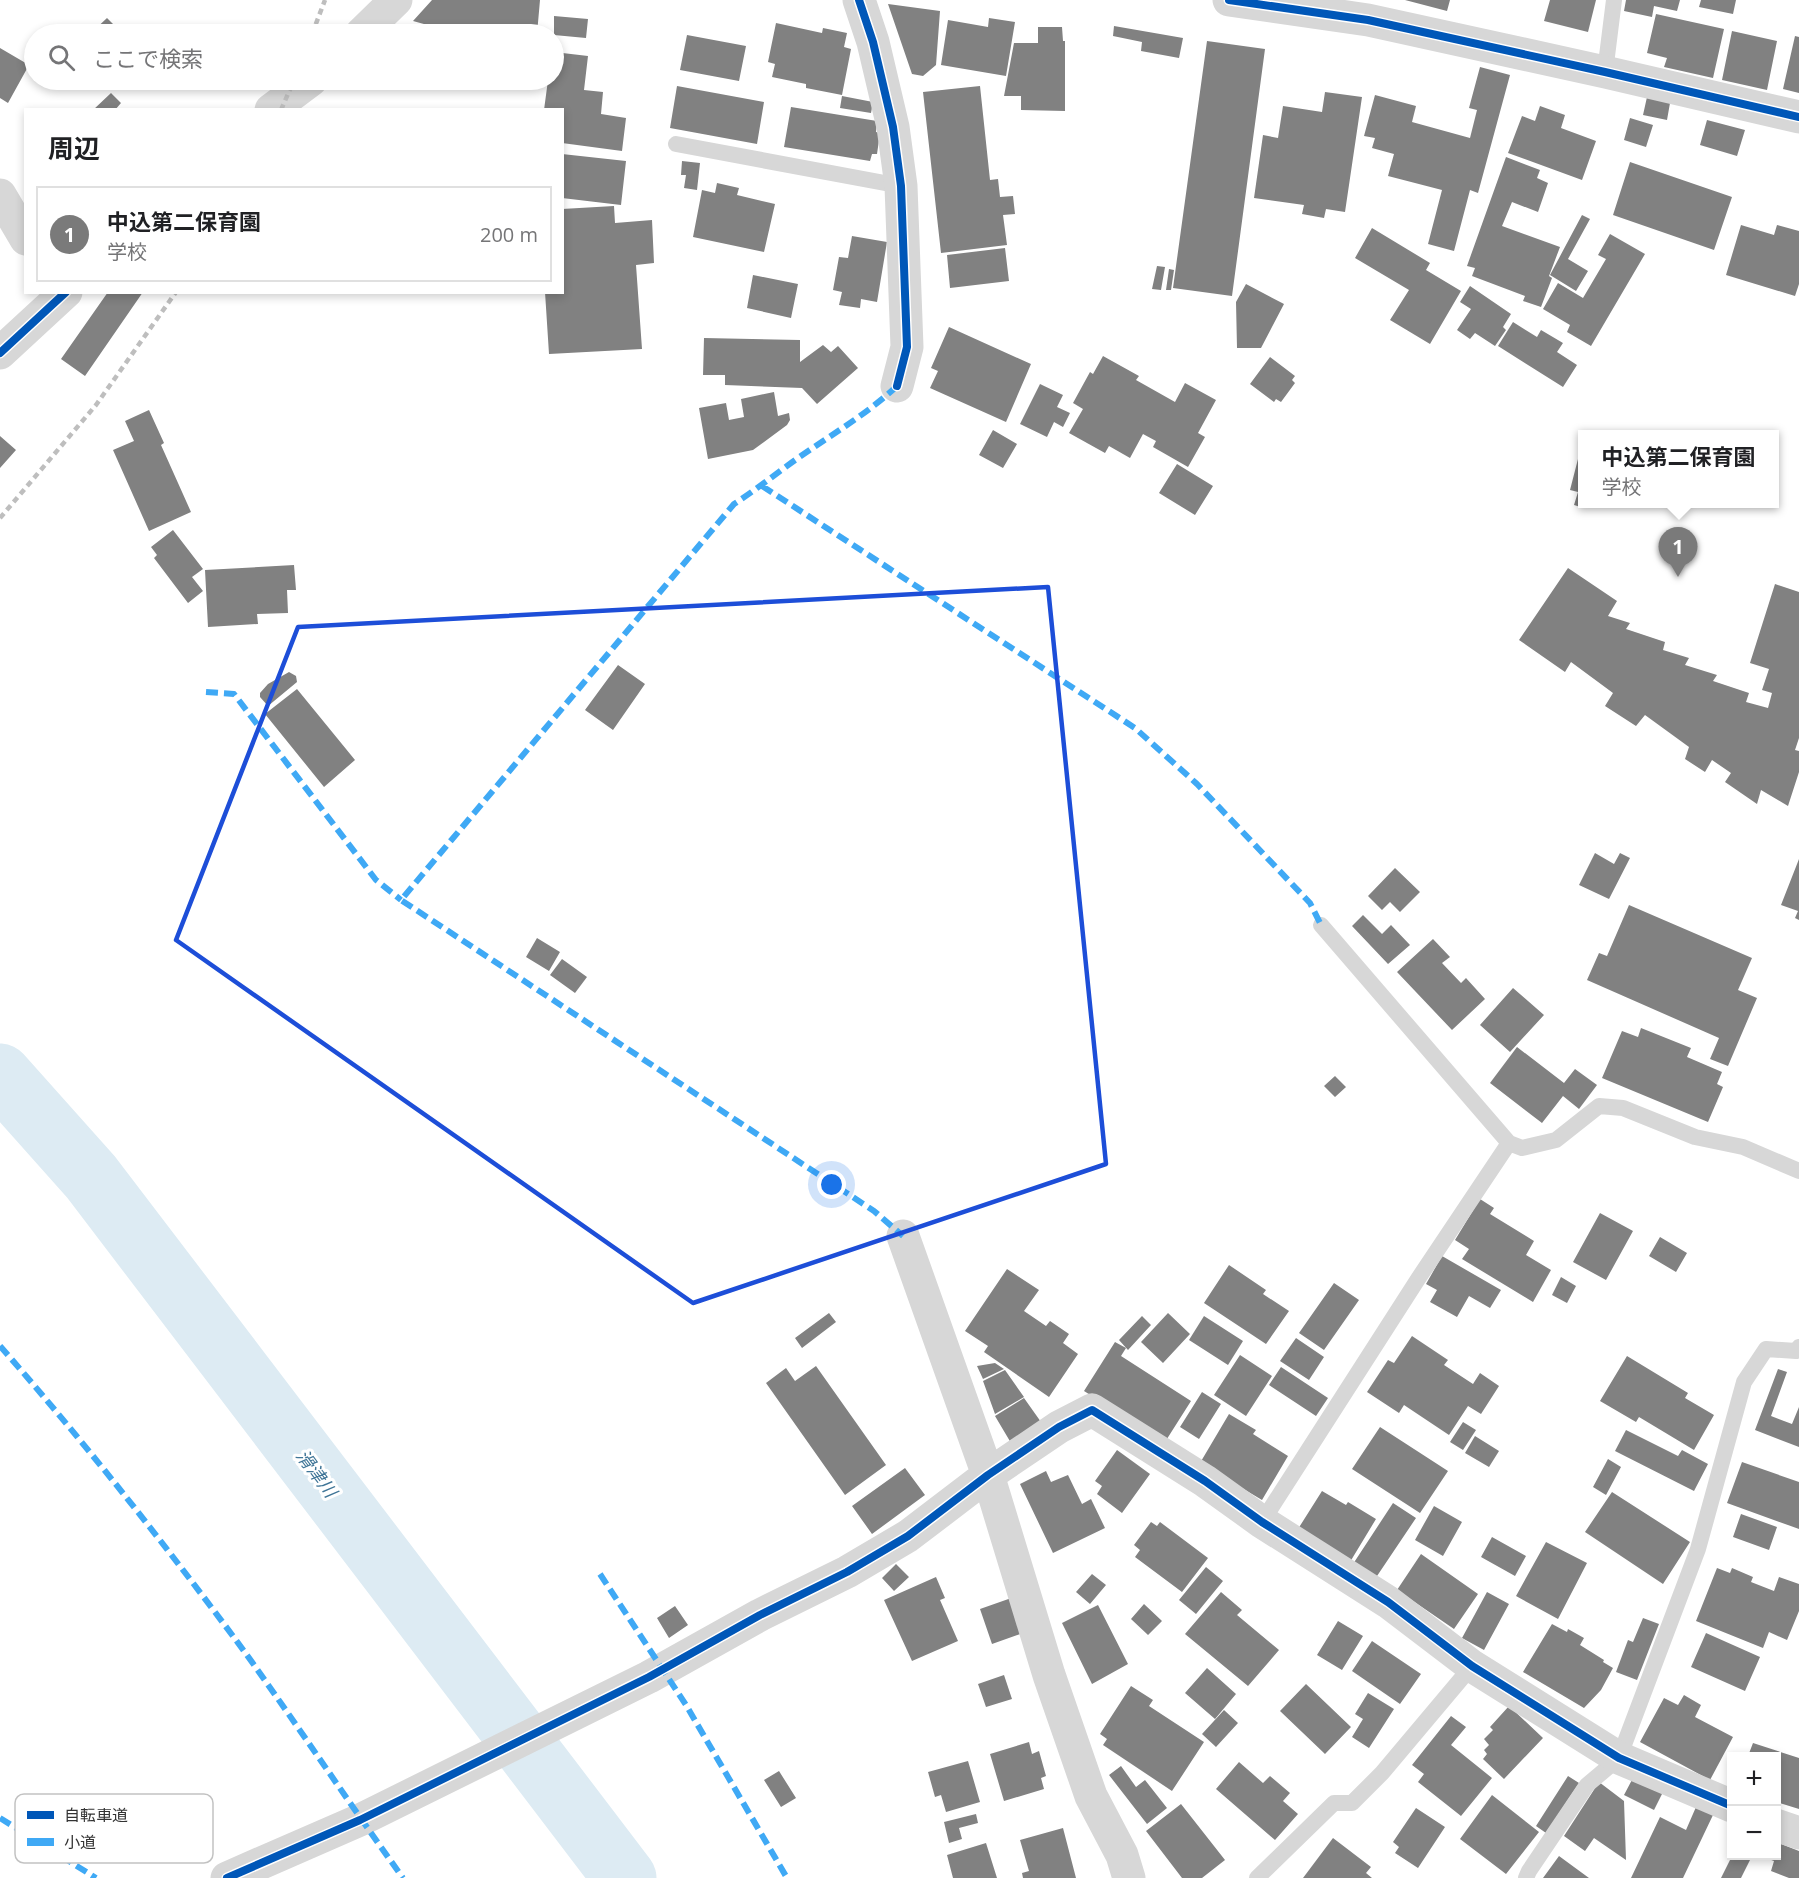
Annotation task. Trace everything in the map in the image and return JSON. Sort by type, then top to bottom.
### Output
[{"type":"street","points":[[371,24],[396,0]]},
{"type":"street","points":[[859,0],[873,42],[893,127],[900,186],[907,347],[897,386]]},
{"type":"street","points":[[1229,0],[1370,10],[1605,72],[1799,117]]},
{"type":"street","points":[[274,108],[298,90]]},
{"type":"street","points":[[2,204],[24,236]]},
{"type":"street","points":[[0,353],[63,294]]},
{"type":"street","points":[[903,1236],[988,1475],[1049,1675],[1090,1796],[1122,1855],[1129,1878]]},
{"type":"street","points":[[227,1878],[369,1815],[650,1677],[760,1615],[847,1572],[908,1536],[988,1475],[1059,1427],[1092,1410],[1205,1481],[1262,1522],[1388,1602],[1472,1666],[1619,1758],[1727,1804]]},
{"type":"street","points":[[1781,1827],[1799,1833]]},
{"type":"lane","points":[[1605,72],[1614,0]]},
{"type":"lane","points":[[676,144],[900,186]]},
{"type":"lane","points":[[1321,925],[1509,1143],[1522,1148],[1556,1140],[1599,1106],[1623,1108],[1695,1137],[1743,1147],[1799,1171]]},
{"type":"lane","points":[[1262,1522],[1418,1279],[1509,1143]]},
{"type":"lane","points":[[1526,1878],[1587,1785],[1619,1758],[1698,1549],[1744,1382],[1766,1349],[1796,1351],[1799,1347]]},
{"type":"lane","points":[[1257,1878],[1334,1803],[1352,1803],[1382,1773],[1472,1666]]},
{"type":"highlighted area","points":[[1048,587],[1106,1164],[693,1303],[176,940],[298,627]]},
{"type":"building","points":[[432,0],[540,0],[538,24],[424,24],[413,21]]},
{"type":"building","points":[[1405,0],[1450,0],[1447,11]]},
{"type":"building","points":[[1550,0],[1596,0],[1588,32],[1544,21]]},
{"type":"building","points":[[1626,0],[1680,0],[1677,11],[1654,6],[1652,17],[1624,11]]},
{"type":"building","points":[[1701,0],[1736,0],[1733,14],[1699,7]]},
{"type":"building","points":[[888,4],[940,11],[936,65],[923,76],[912,74]]},
{"type":"building","points":[[1656,14],[1724,29],[1713,78],[1664,67],[1667,58],[1647,53]]},
{"type":"building","points":[[554,16],[588,19],[586,38],[564,36],[564,24],[554,24]]},
{"type":"building","points":[[107,18],[113,24],[101,24]]},
{"type":"building","points":[[989,18],[1015,22],[1006,76],[941,65],[948,20],[988,27]]},
{"type":"building","points":[[776,23],[822,33],[823,28],[847,33],[844,47],[851,49],[842,95],[806,88],[806,84],[772,77],[775,64],[768,62]]},
{"type":"building","points":[[1114,26],[1183,38],[1179,58],[1141,51],[1142,42],[1113,36]]},
{"type":"building","points":[[1038,27],[1062,27],[1063,41],[1065,41],[1065,111],[1021,110],[1021,96],[1004,96],[1014,43],[1038,43]]},
{"type":"building","points":[[1732,31],[1777,41],[1767,90],[1722,80]]},
{"type":"building","points":[[687,35],[746,46],[739,81],[680,70]]},
{"type":"building","points":[[1795,36],[1799,37],[1799,93],[1783,89]]},
{"type":"building","points":[[1207,41],[1265,49],[1232,296],[1173,288]]},
{"type":"building","points":[[0,48],[24,62],[24,74],[8,103],[0,98]]},
{"type":"building","points":[[564,53],[588,56],[584,90],[603,92],[601,114],[626,118],[622,151],[564,143],[564,108],[544,108],[547,90],[564,90]]},
{"type":"building","points":[[1480,67],[1510,75],[1478,193],[1470,190],[1454,251],[1428,244],[1442,190],[1388,176],[1394,154],[1372,148],[1375,138],[1364,136],[1375,95],[1416,106],[1412,122],[1470,138],[1477,110],[1469,108]]},
{"type":"building","points":[[677,86],[764,102],[757,144],[670,128]]},
{"type":"building","points":[[980,86],[990,180],[998,179],[1000,197],[1013,196],[1015,214],[1003,215],[1007,245],[941,253],[923,92]]},
{"type":"building","points":[[1325,92],[1362,97],[1345,212],[1326,209],[1324,218],[1302,214],[1304,205],[1254,198],[1263,135],[1278,138],[1283,106],[1322,112]]},
{"type":"building","points":[[111,93],[121,103],[117,108],[95,108]]},
{"type":"building","points":[[842,96],[873,102],[871,113],[840,108]]},
{"type":"building","points":[[1647,97],[1670,103],[1667,120],[1643,115]]},
{"type":"building","points":[[1540,106],[1565,115],[1561,128],[1596,141],[1582,180],[1508,153],[1522,116],[1535,121]]},
{"type":"building","points":[[791,107],[877,121],[876,132],[880,133],[877,154],[872,154],[870,161],[784,147]]},
{"type":"building","points":[[1630,118],[1653,125],[1646,147],[1624,140]]},
{"type":"building","points":[[1707,120],[1745,130],[1737,156],[1700,145]]},
{"type":"building","points":[[564,154],[626,161],[621,205],[564,198]]},
{"type":"building","points":[[1506,157],[1540,170],[1537,178],[1548,183],[1538,212],[1512,202],[1502,226],[1560,247],[1541,307],[1523,301],[1525,296],[1472,276],[1475,268],[1467,266]]},
{"type":"building","points":[[682,161],[700,163],[697,190],[684,188],[686,175],[681,175]]},
{"type":"building","points":[[1630,162],[1732,197],[1714,250],[1613,215]]},
{"type":"building","points":[[717,183],[739,188],[737,195],[775,204],[764,252],[693,237],[702,190],[715,193]]},
{"type":"building","points":[[614,206],[615,223],[652,220],[654,263],[636,265],[642,349],[549,354],[545,294],[564,294],[564,209]]},
{"type":"building","points":[[1582,215],[1590,219],[1568,259],[1588,271],[1576,291],[1550,275]]},
{"type":"building","points":[[1741,225],[1774,235],[1777,225],[1799,231],[1799,284],[1795,296],[1726,275]]},
{"type":"building","points":[[1372,228],[1430,263],[1426,270],[1461,291],[1430,344],[1390,320],[1409,290],[1355,258]]},
{"type":"building","points":[[1610,234],[1645,254],[1591,346],[1567,332],[1570,325],[1543,309],[1558,283],[1583,298],[1606,259],[1598,255]]},
{"type":"building","points":[[852,236],[887,242],[877,302],[861,299],[860,308],[839,305],[842,292],[833,290],[839,257],[848,258]]},
{"type":"building","points":[[1005,248],[1009,281],[950,288],[947,255]]},
{"type":"building","points":[[1157,266],[1165,267],[1161,290],[1152,289]]},
{"type":"building","points":[[1169,269],[1174,270],[1171,290],[1166,290]]},
{"type":"building","points":[[753,275],[798,284],[791,318],[747,308]]},
{"type":"building","points":[[1246,284],[1284,304],[1261,348],[1237,348],[1236,302]]},
{"type":"building","points":[[1470,286],[1511,314],[1503,327],[1506,330],[1495,346],[1475,333],[1470,339],[1457,330],[1471,309],[1460,302]]},
{"type":"building","points":[[107,294],[142,294],[85,376],[61,359]]},
{"type":"building","points":[[1513,322],[1537,337],[1541,330],[1563,343],[1557,352],[1577,365],[1563,387],[1498,346]]},
{"type":"building","points":[[949,327],[1031,364],[1006,422],[930,388],[938,371],[931,368]]},
{"type":"building","points":[[704,338],[800,340],[800,362],[823,345],[831,352],[838,346],[858,368],[817,404],[802,388],[725,385],[725,375],[703,375]]},
{"type":"building","points":[[1103,356],[1139,376],[1136,380],[1175,402],[1185,383],[1216,400],[1198,433],[1205,437],[1188,467],[1153,447],[1156,441],[1143,434],[1130,458],[1109,446],[1105,453],[1069,433],[1083,409],[1073,403],[1090,372],[1093,374]]},
{"type":"building","points":[[1270,357],[1295,376],[1292,380],[1295,383],[1281,402],[1276,399],[1274,402],[1250,384]]},
{"type":"building","points":[[1040,384],[1063,395],[1057,407],[1070,413],[1063,427],[1054,422],[1047,437],[1020,424]]},
{"type":"building","points":[[774,392],[778,416],[789,413],[790,420],[787,425],[753,450],[708,459],[699,408],[726,403],[729,420],[744,417],[741,399]]},
{"type":"building","points":[[149,410],[164,443],[161,445],[191,512],[149,531],[113,450],[134,441],[125,421]]},
{"type":"building","points":[[993,430],[1017,444],[1003,468],[979,455]]},
{"type":"building","points":[[0,436],[16,450],[0,468]]},
{"type":"building","points":[[1578,459],[1578,492],[1570,490]]},
{"type":"building","points":[[1177,464],[1213,486],[1195,515],[1159,493]]},
{"type":"building","points":[[1578,492],[1578,506],[1574,505]]},
{"type":"building","points":[[173,530],[203,569],[192,577],[203,591],[188,603],[154,558],[157,555],[151,547]]},
{"type":"building","points":[[294,565],[296,590],[287,590],[288,613],[257,614],[258,624],[208,627],[205,570]]},
{"type":"building","points":[[1568,568],[1617,601],[1608,616],[1630,623],[1626,629],[1665,642],[1663,650],[1689,658],[1685,665],[1717,675],[1713,681],[1749,693],[1746,702],[1768,708],[1772,693],[1762,690],[1769,669],[1750,663],[1775,584],[1799,592],[1799,738],[1795,750],[1799,751],[1799,772],[1788,806],[1761,790],[1757,804],[1725,782],[1731,773],[1712,760],[1705,772],[1685,759],[1689,747],[1645,715],[1636,726],[1605,706],[1613,693],[1571,662],[1565,672],[1519,640]]},
{"type":"building","points":[[618,665],[645,684],[613,730],[585,710]]},
{"type":"building","points":[[289,672],[296,676],[297,682],[268,706],[260,697],[260,693],[268,684]]},
{"type":"building","points":[[297,689],[355,760],[324,787],[265,714]]},
{"type":"building","points":[[1595,853],[1614,864],[1620,853],[1630,858],[1609,899],[1579,885]]},
{"type":"building","points":[[1799,859],[1799,920],[1795,918],[1798,911],[1781,905]]},
{"type":"building","points":[[1395,868],[1420,892],[1400,912],[1390,902],[1382,910],[1368,896]]},
{"type":"building","points":[[1629,905],[1752,958],[1738,990],[1757,998],[1728,1066],[1710,1059],[1719,1038],[1587,980],[1599,953],[1607,956]]},
{"type":"building","points":[[1363,915],[1382,934],[1391,925],[1410,945],[1388,964],[1352,926]]},
{"type":"building","points":[[537,938],[560,952],[549,971],[526,957]]},
{"type":"building","points":[[1433,939],[1450,957],[1442,963],[1461,983],[1466,978],[1485,999],[1452,1030],[1397,972]]},
{"type":"building","points":[[562,959],[587,977],[575,993],[550,975]]},
{"type":"building","points":[[1513,988],[1544,1015],[1510,1052],[1480,1025]]},
{"type":"building","points":[[1641,1028],[1691,1048],[1687,1057],[1722,1072],[1717,1084],[1723,1087],[1708,1122],[1602,1078],[1622,1031],[1638,1037]]},
{"type":"building","points":[[1517,1047],[1564,1083],[1575,1069],[1597,1085],[1579,1109],[1563,1096],[1542,1123],[1490,1083]]},
{"type":"building","points":[[1335,1076],[1346,1087],[1335,1097],[1324,1086]]},
{"type":"building","points":[[1480,1199],[1494,1208],[1490,1214],[1534,1241],[1526,1255],[1551,1270],[1533,1302],[1462,1259],[1469,1249],[1455,1240]]},
{"type":"building","points":[[1600,1213],[1633,1231],[1606,1280],[1573,1262]]},
{"type":"building","points":[[1660,1237],[1687,1253],[1676,1272],[1649,1256]]},
{"type":"building","points":[[1442,1256],[1501,1290],[1490,1308],[1469,1296],[1457,1317],[1430,1302],[1437,1290],[1426,1284]]},
{"type":"building","points":[[1229,1265],[1266,1290],[1263,1294],[1289,1311],[1266,1344],[1204,1303]]},
{"type":"building","points":[[1007,1269],[1039,1290],[1024,1311],[1046,1326],[1050,1321],[1069,1334],[1063,1343],[1078,1354],[1049,1397],[984,1352],[988,1346],[965,1331]]},
{"type":"building","points":[[1561,1277],[1576,1286],[1567,1303],[1552,1295]]},
{"type":"building","points":[[1334,1283],[1359,1300],[1324,1350],[1299,1333]]},
{"type":"building","points":[[829,1313],[836,1322],[802,1348],[795,1338]]},
{"type":"building","points":[[1168,1313],[1190,1334],[1163,1363],[1141,1342]]},
{"type":"building","points":[[1142,1316],[1151,1325],[1128,1350],[1119,1340]]},
{"type":"building","points":[[1204,1316],[1243,1341],[1228,1365],[1189,1340]]},
{"type":"building","points":[[1412,1336],[1448,1360],[1444,1365],[1473,1384],[1480,1373],[1499,1386],[1481,1414],[1468,1406],[1449,1435],[1404,1405],[1399,1413],[1367,1392],[1388,1360],[1394,1363]]},
{"type":"building","points":[[1296,1338],[1324,1357],[1309,1380],[1280,1361]]},
{"type":"building","points":[[1115,1342],[1126,1348],[1121,1356],[1191,1401],[1165,1442],[1084,1391]]},
{"type":"building","points":[[1240,1355],[1272,1376],[1246,1416],[1214,1395]]},
{"type":"building","points":[[1627,1356],[1688,1393],[1685,1398],[1714,1415],[1694,1450],[1639,1417],[1636,1422],[1600,1401]]},
{"type":"building","points":[[995,1363],[1004,1369],[983,1379],[977,1366]]},
{"type":"building","points":[[816,1366],[886,1465],[845,1495],[766,1383],[786,1368],[795,1381]]},
{"type":"building","points":[[1281,1367],[1328,1398],[1316,1416],[1269,1385]]},
{"type":"building","points":[[1778,1369],[1787,1372],[1771,1416],[1792,1424],[1799,1407],[1799,1447],[1755,1430]]},
{"type":"building","points":[[1005,1370],[1024,1397],[995,1414],[983,1381]]},
{"type":"building","points":[[1202,1392],[1221,1404],[1199,1439],[1180,1427]]},
{"type":"building","points":[[1024,1398],[1041,1422],[1011,1443],[995,1416]]},
{"type":"building","points":[[1229,1414],[1256,1430],[1253,1434],[1288,1456],[1262,1500],[1200,1463]]},
{"type":"building","points":[[1463,1422],[1476,1430],[1463,1450],[1450,1442]]},
{"type":"building","points":[[1380,1427],[1448,1471],[1420,1513],[1352,1469]]},
{"type":"building","points":[[1626,1430],[1678,1456],[1682,1450],[1708,1464],[1694,1491],[1615,1451]]},
{"type":"building","points":[[1475,1436],[1499,1451],[1489,1467],[1465,1453]]},
{"type":"building","points":[[1117,1450],[1150,1474],[1122,1513],[1097,1494],[1102,1486],[1095,1481]]},
{"type":"building","points":[[1608,1459],[1621,1467],[1606,1495],[1593,1487]]},
{"type":"building","points":[[1742,1462],[1799,1482],[1799,1529],[1727,1503]]},
{"type":"building","points":[[905,1468],[925,1495],[872,1534],[852,1506]]},
{"type":"building","points":[[1046,1471],[1051,1482],[1068,1475],[1082,1504],[1091,1499],[1105,1528],[1053,1553],[1020,1484]]},
{"type":"building","points":[[1322,1491],[1346,1505],[1348,1502],[1376,1519],[1350,1562],[1298,1529]]},
{"type":"building","points":[[1612,1492],[1690,1542],[1663,1584],[1585,1532]]},
{"type":"building","points":[[1393,1503],[1416,1518],[1375,1579],[1353,1564]]},
{"type":"building","points":[[1434,1506],[1462,1522],[1443,1556],[1415,1540]]},
{"type":"building","points":[[1741,1514],[1777,1527],[1769,1550],[1733,1537]]},
{"type":"building","points":[[1151,1522],[1157,1526],[1160,1522],[1208,1558],[1182,1592],[1135,1557],[1140,1550],[1134,1545]]},
{"type":"building","points":[[1492,1537],[1526,1556],[1515,1576],[1481,1557]]},
{"type":"building","points":[[1546,1542],[1587,1563],[1558,1619],[1516,1596]]},
{"type":"building","points":[[1421,1554],[1478,1594],[1454,1629],[1397,1590]]},
{"type":"building","points":[[896,1564],[909,1577],[894,1591],[882,1578]]},
{"type":"building","points":[[1206,1567],[1223,1581],[1196,1614],[1179,1600]]},
{"type":"building","points":[[1717,1568],[1730,1573],[1732,1568],[1753,1577],[1751,1582],[1774,1591],[1779,1577],[1799,1584],[1799,1611],[1787,1640],[1769,1632],[1763,1648],[1696,1621]]},
{"type":"building","points":[[1092,1574],[1106,1585],[1090,1604],[1076,1592]]},
{"type":"building","points":[[936,1577],[945,1598],[940,1600],[958,1641],[912,1661],[884,1600]]},
{"type":"building","points":[[1221,1592],[1242,1610],[1237,1615],[1279,1650],[1248,1686],[1185,1634]]},
{"type":"building","points":[[1487,1592],[1509,1604],[1484,1650],[1462,1638]]},
{"type":"building","points":[[1017,1596],[1029,1631],[992,1644],[980,1609]]},
{"type":"building","points":[[1144,1604],[1162,1621],[1148,1635],[1131,1619]]},
{"type":"building","points":[[1098,1605],[1128,1664],[1092,1684],[1062,1623]]},
{"type":"building","points":[[675,1606],[688,1625],[669,1638],[657,1618]]},
{"type":"building","points":[[1643,1618],[1659,1624],[1637,1680],[1616,1672],[1628,1640],[1633,1642]]},
{"type":"building","points":[[1338,1621],[1363,1636],[1342,1670],[1317,1655]]},
{"type":"building","points":[[1552,1624],[1567,1632],[1568,1629],[1584,1638],[1580,1645],[1613,1668],[1601,1690],[1584,1708],[1523,1672]]},
{"type":"building","points":[[1706,1633],[1760,1657],[1745,1691],[1691,1667]]},
{"type":"building","points":[[1372,1641],[1421,1674],[1400,1704],[1352,1671]]},
{"type":"building","points":[[1207,1668],[1236,1694],[1215,1719],[1185,1693]]},
{"type":"building","points":[[1004,1675],[1012,1699],[986,1707],[978,1684]]},
{"type":"building","points":[[1306,1684],[1351,1727],[1325,1754],[1280,1711]]},
{"type":"building","points":[[1131,1686],[1153,1700],[1149,1706],[1204,1742],[1172,1791],[1103,1745],[1107,1739],[1100,1734]]},
{"type":"building","points":[[1368,1693],[1394,1709],[1369,1748],[1352,1737],[1363,1719],[1355,1714]]},
{"type":"building","points":[[1684,1695],[1701,1705],[1695,1717],[1733,1737],[1710,1780],[1640,1742],[1664,1698],[1678,1705]]},
{"type":"building","points":[[1509,1706],[1543,1738],[1504,1779],[1483,1759],[1487,1754],[1484,1750],[1489,1745],[1484,1739],[1493,1730],[1490,1727]]},
{"type":"building","points":[[1224,1710],[1238,1723],[1216,1747],[1202,1734]]},
{"type":"building","points":[[1451,1716],[1466,1727],[1451,1745],[1492,1778],[1461,1816],[1418,1782],[1424,1774],[1412,1765]]},
{"type":"building","points":[[1029,1742],[1032,1754],[1039,1751],[1046,1776],[1041,1778],[1044,1789],[1004,1801],[990,1754]]},
{"type":"building","points":[[1753,1743],[1781,1752],[1750,1752]]},
{"type":"building","points":[[1781,1752],[1799,1758],[1799,1809],[1781,1804]]},
{"type":"building","points":[[968,1761],[980,1802],[946,1812],[941,1795],[935,1797],[928,1772]]},
{"type":"building","points":[[1239,1762],[1263,1783],[1270,1776],[1290,1793],[1283,1801],[1298,1814],[1275,1840],[1216,1789]]},
{"type":"building","points":[[1121,1766],[1136,1787],[1145,1780],[1167,1808],[1147,1824],[1109,1775]]},
{"type":"building","points":[[779,1771],[796,1798],[781,1807],[764,1780]]},
{"type":"building","points":[[1568,1776],[1579,1783],[1546,1833],[1536,1826]]},
{"type":"building","points":[[1634,1776],[1664,1790],[1654,1810],[1624,1795]]},
{"type":"building","points":[[1599,1782],[1624,1801],[1626,1860],[1594,1838],[1585,1851],[1564,1836]]},
{"type":"building","points":[[1492,1795],[1539,1832],[1506,1874],[1460,1839]]},
{"type":"building","points":[[1181,1804],[1225,1860],[1202,1878],[1182,1878],[1146,1831]]},
{"type":"building","points":[[1696,1807],[1713,1815],[1683,1878],[1631,1878],[1660,1817],[1686,1830]]},
{"type":"building","points":[[1416,1808],[1445,1827],[1418,1868],[1395,1853],[1399,1847],[1393,1842]]},
{"type":"building","points":[[976,1814],[978,1823],[959,1828],[962,1839],[949,1843],[944,1822]]},
{"type":"building","points":[[1063,1828],[1076,1878],[1023,1878],[1022,1873],[1029,1871],[1020,1840]]},
{"type":"building","points":[[1333,1838],[1371,1867],[1366,1873],[1372,1878],[1303,1878]]},
{"type":"building","points":[[986,1843],[997,1878],[953,1878],[947,1855]]},
{"type":"building","points":[[1781,1844],[1799,1851],[1799,1878],[1789,1878],[1771,1871],[1774,1861],[1771,1860],[1781,1860]]},
{"type":"building","points":[[1559,1856],[1589,1878],[1543,1878]]},
{"type":"building","points":[[1730,1860],[1750,1860],[1741,1878],[1721,1878]]},
{"type":"waterway","name":"滑津川","points":[[0,1075],[91,1177],[625,1878]]},
{"type":"railway","points":[[316,24],[325,0]]},
{"type":"railway","points":[[282,108],[290,90]]},
{"type":"railway","points":[[0,518],[96,405],[175,294]]},
{"type":"marked path","points":[[897,386],[859,417],[734,504],[401,900],[874,1211],[903,1236]]},
{"type":"marked path","points":[[762,486],[1135,728],[1197,784],[1310,903],[1321,925]]},
{"type":"marked path","points":[[206,692],[234,694],[376,880],[401,900]]},
{"type":"marked path","points":[[0,1346],[95,1458],[215,1612],[403,1878]]},
{"type":"marked path","points":[[600,1574],[686,1705],[787,1878]]},
{"type":"marked path","points":[[0,1818],[15,1827]]},
{"type":"marked path","points":[[72,1863],[96,1878]]},
{"type":"cycle path","points":[[859,0],[873,42],[893,127],[901,186],[907,347],[897,386]]},
{"type":"cycle path","points":[[1229,0],[1368,20],[1799,117]]},
{"type":"cycle path","points":[[0,353],[64,294]]},
{"type":"cycle path","points":[[227,1878],[360,1820],[649,1677],[760,1615],[847,1572],[908,1536],[988,1475],[1059,1427],[1092,1410],[1205,1481],[1262,1522],[1388,1602],[1472,1666],[1619,1758],[1727,1804]]},
{"type":"place","name":"中込第二保育園","points":[[1678,577]]}]
